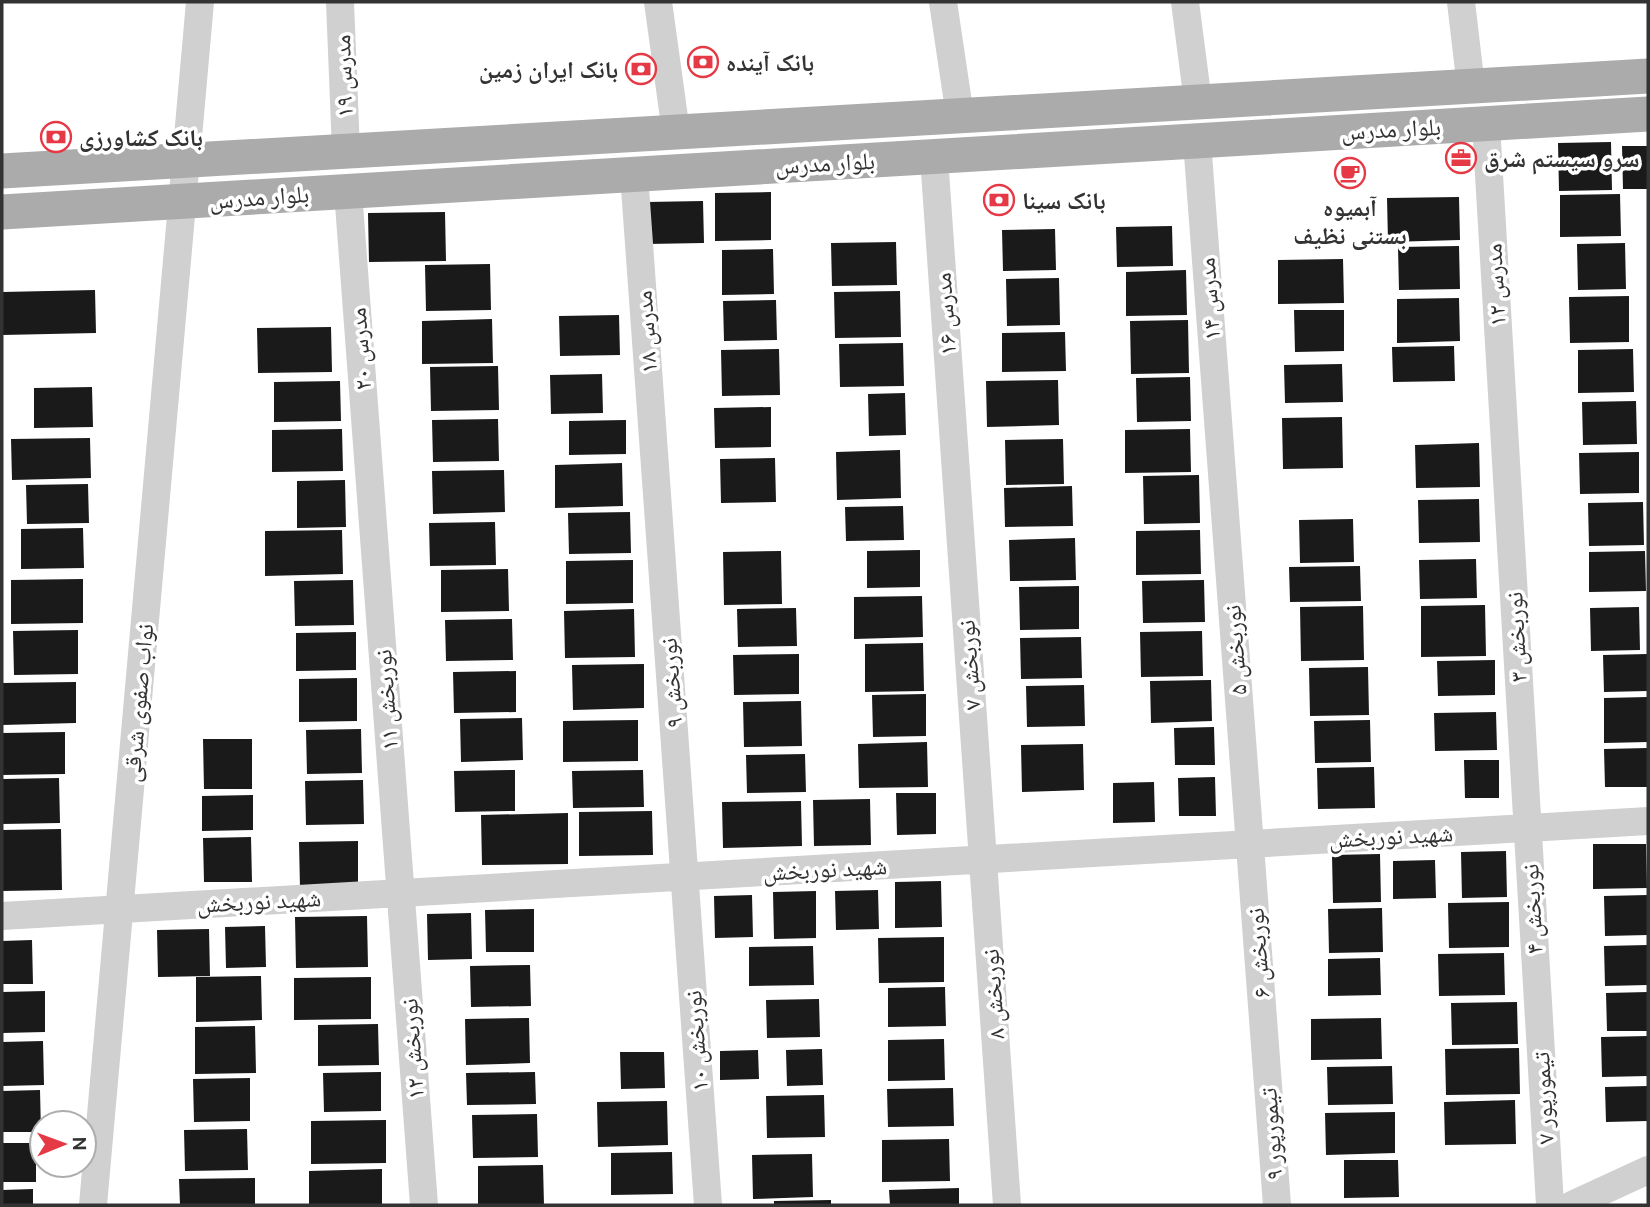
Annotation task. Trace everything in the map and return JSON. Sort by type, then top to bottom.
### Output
[{"type":"main road","name":"بلوار مدرس","points":[[2,171],[1648,76]]},
{"type":"main road","name":"بلوار مدرس","points":[[2,212],[1648,114]]},
{"type":"street","name":"نواب صفوی شرقی","points":[[93,1205],[200,2]]},
{"type":"street","name":"مدرس ۱۹","points":[[340,2],[346,151]]},
{"type":"street","points":[[658,2],[676,132]]},
{"type":"street","points":[[943,2],[960,116]]},
{"type":"street","points":[[1185,2],[1198,102]]},
{"type":"street","points":[[1461,2],[1471,87]]},
{"type":"street","name":"مدرس ۱۲","points":[[1486,124],[1505,446]]},
{"type":"street","name":"مدرس ۱۴","points":[[1197,141],[1221,456]]},
{"type":"street","name":"مدرس ۱۶","points":[[934,156],[956,471]]},
{"type":"street","name":"مدرس ۱۸","points":[[634,174],[657,490]]},
{"type":"street","name":"مدرس ۲۰","points":[[348,191],[372,508]]},
{"type":"street","name":"نوربخش ۳","points":[[1505,446],[1527,828]]},
{"type":"street","name":"نوربخش ۵","points":[[1221,456],[1249,844]]},
{"type":"street","name":"نوربخش ۷","points":[[956,471],[983,859]]},
{"type":"street","name":"نوربخش ۹","points":[[657,490],[684,877]]},
{"type":"street","name":"نوربخش ۱۱","points":[[372,508],[401,893]]},
{"type":"street","name":"شهید نوربخش","points":[[2,916],[1648,821]]},
{"type":"street","name":"نوربخش ۴","points":[[1527,828],[1537,991]]},
{"type":"street","name":"نوربخش ۶","points":[[1249,844],[1266,1063]]},
{"type":"street","name":"نوربخش ۸","points":[[983,859],[1007,1205]]},
{"type":"street","name":"نوربخش ۱۰","points":[[684,877],[708,1205]]},
{"type":"street","name":"نوربخش ۱۲","points":[[401,893],[424,1205]]},
{"type":"street","name":"تیمورپور ۷","points":[[1537,991],[1550,1205]]},
{"type":"street","name":"تیمورپور ۹","points":[[1266,1063],[1276,1205]]},
{"type":"street","points":[[1572,1205],[1648,1170]]},
{"type":"building","points":[[1611,142],[1612,190],[1559,191],[1558,143]]},
{"type":"building","points":[[1622,146],[1648,146],[1648,189],[1623,189]]},
{"type":"building","points":[[771,192],[771,240],[715,241],[715,193]]},
{"type":"building","points":[[1620,194],[1621,236],[1560,237],[1560,195]]},
{"type":"building","points":[[1459,197],[1460,240],[1388,242],[1387,198]]},
{"type":"building","points":[[703,201],[704,243],[647,244],[647,202]]},
{"type":"building","points":[[445,212],[446,261],[369,262],[368,213]]},
{"type":"building","points":[[1172,226],[1173,266],[1117,267],[1116,227]]},
{"type":"building","points":[[1055,229],[1056,270],[1003,271],[1002,230]]},
{"type":"building","points":[[896,242],[897,285],[832,286],[831,243]]},
{"type":"building","points":[[1625,243],[1626,289],[1578,290],[1577,244]]},
{"type":"building","points":[[1459,246],[1460,289],[1399,290],[1398,247]]},
{"type":"building","points":[[773,249],[774,294],[722,295],[722,250]]},
{"type":"building","points":[[1343,259],[1344,303],[1278,304],[1278,260]]},
{"type":"building","points":[[490,264],[491,310],[426,311],[425,265]]},
{"type":"building","points":[[1186,270],[1187,315],[1126,316],[1126,272]]},
{"type":"building","points":[[1059,278],[1060,325],[1007,326],[1006,279]]},
{"type":"building","points":[[95,290],[96,333],[2,335],[2,292]]},
{"type":"building","points":[[900,291],[901,337],[835,338],[834,292]]},
{"type":"building","points":[[1629,296],[1629,342],[1570,343],[1569,297]]},
{"type":"building","points":[[1459,298],[1460,341],[1397,343],[1397,299]]},
{"type":"building","points":[[776,300],[777,340],[724,341],[723,301]]},
{"type":"building","points":[[1294,310],[1344,310],[1344,351],[1295,352]]},
{"type":"building","points":[[619,315],[620,355],[560,356],[559,316]]},
{"type":"building","points":[[492,319],[493,363],[422,364],[422,321]]},
{"type":"building","points":[[1188,320],[1189,373],[1131,374],[1130,321]]},
{"type":"building","points":[[331,327],[332,372],[258,373],[257,328]]},
{"type":"building","points":[[1065,332],[1066,371],[1002,372],[1002,333]]},
{"type":"building","points":[[903,343],[904,386],[840,387],[839,344]]},
{"type":"building","points":[[1454,346],[1455,381],[1393,382],[1392,347]]},
{"type":"building","points":[[779,349],[780,395],[722,396],[721,350]]},
{"type":"building","points":[[1633,349],[1634,392],[1578,393],[1578,350]]},
{"type":"building","points":[[1342,364],[1343,402],[1285,403],[1284,365]]},
{"type":"building","points":[[498,366],[499,410],[431,411],[430,367]]},
{"type":"building","points":[[602,374],[603,413],[551,414],[550,375]]},
{"type":"building","points":[[1190,377],[1191,421],[1137,422],[1136,378]]},
{"type":"building","points":[[1058,380],[1059,425],[987,427],[986,381]]},
{"type":"building","points":[[340,381],[341,421],[274,422],[274,382]]},
{"type":"building","points":[[92,387],[93,427],[34,428],[34,388]]},
{"type":"building","points":[[905,393],[906,435],[869,436],[868,394]]},
{"type":"building","points":[[1636,401],[1637,444],[1583,445],[1582,402]]},
{"type":"building","points":[[771,407],[771,447],[715,448],[714,408]]},
{"type":"building","points":[[1342,417],[1343,468],[1283,469],[1282,418]]},
{"type":"building","points":[[498,419],[499,461],[433,462],[432,420]]},
{"type":"building","points":[[626,420],[626,454],[569,455],[569,421]]},
{"type":"building","points":[[342,429],[343,471],[272,472],[272,430]]},
{"type":"building","points":[[1190,429],[1191,472],[1125,473],[1125,430]]},
{"type":"building","points":[[90,438],[91,478],[12,480],[11,439]]},
{"type":"building","points":[[1063,439],[1064,484],[1006,485],[1005,440]]},
{"type":"building","points":[[1479,443],[1480,487],[1416,488],[1415,445]]},
{"type":"building","points":[[900,450],[901,498],[837,500],[836,452]]},
{"type":"building","points":[[1639,452],[1639,493],[1580,494],[1579,453]]},
{"type":"building","points":[[775,458],[776,502],[721,503],[720,459]]},
{"type":"building","points":[[622,463],[623,506],[555,508],[555,465]]},
{"type":"building","points":[[504,470],[505,512],[433,514],[432,471]]},
{"type":"building","points":[[1199,475],[1200,523],[1144,524],[1143,476]]},
{"type":"building","points":[[345,480],[346,527],[297,528],[297,481]]},
{"type":"building","points":[[88,484],[89,523],[27,524],[26,485]]},
{"type":"building","points":[[1072,486],[1073,526],[1005,527],[1004,488]]},
{"type":"building","points":[[1479,499],[1480,542],[1419,543],[1418,500]]},
{"type":"building","points":[[1643,502],[1644,545],[1589,546],[1588,503]]},
{"type":"building","points":[[903,506],[904,540],[846,541],[845,507]]},
{"type":"building","points":[[630,512],[631,553],[569,554],[568,513]]},
{"type":"building","points":[[1353,519],[1354,562],[1300,563],[1299,520]]},
{"type":"building","points":[[495,522],[496,565],[430,566],[429,523]]},
{"type":"building","points":[[83,528],[84,568],[21,569],[21,529]]},
{"type":"building","points":[[342,530],[343,574],[265,576],[265,531]]},
{"type":"building","points":[[1200,530],[1201,574],[1136,575],[1136,531]]},
{"type":"building","points":[[1075,538],[1076,580],[1010,581],[1009,540]]},
{"type":"building","points":[[920,550],[920,587],[867,588],[867,551]]},
{"type":"building","points":[[781,551],[782,604],[724,605],[723,552]]},
{"type":"building","points":[[1645,551],[1646,591],[1589,592],[1589,552]]},
{"type":"building","points":[[1476,559],[1477,598],[1420,599],[1419,560]]},
{"type":"building","points":[[633,560],[633,603],[566,604],[566,561]]},
{"type":"building","points":[[1360,566],[1361,601],[1290,602],[1289,567]]},
{"type":"building","points":[[508,569],[509,611],[441,612],[441,570]]},
{"type":"building","points":[[83,579],[83,623],[11,624],[11,580]]},
{"type":"building","points":[[353,580],[354,625],[295,626],[294,581]]},
{"type":"building","points":[[1204,580],[1205,622],[1143,623],[1142,581]]},
{"type":"building","points":[[1079,586],[1079,629],[1020,630],[1019,587]]},
{"type":"building","points":[[922,596],[923,637],[854,639],[854,597]]},
{"type":"building","points":[[1485,605],[1486,656],[1421,657],[1421,606]]},
{"type":"building","points":[[1363,606],[1364,660],[1301,661],[1300,607]]},
{"type":"building","points":[[1639,607],[1640,650],[1591,651],[1590,608]]},
{"type":"building","points":[[796,608],[797,646],[738,647],[737,609]]},
{"type":"building","points":[[634,609],[635,657],[565,658],[564,611]]},
{"type":"building","points":[[512,619],[513,660],[446,661],[445,620]]},
{"type":"building","points":[[78,630],[78,674],[14,675],[13,631]]},
{"type":"building","points":[[1202,631],[1203,676],[1141,677],[1140,632]]},
{"type":"building","points":[[356,632],[356,670],[296,671],[296,633]]},
{"type":"building","points":[[1081,637],[1082,678],[1021,679],[1020,638]]},
{"type":"building","points":[[923,643],[924,691],[865,692],[865,644]]},
{"type":"building","points":[[799,654],[799,694],[734,695],[733,655]]},
{"type":"building","points":[[1648,654],[1648,691],[1604,692],[1603,655]]},
{"type":"building","points":[[1495,660],[1495,695],[1438,696],[1437,661]]},
{"type":"building","points":[[644,664],[644,708],[573,710],[572,665]]},
{"type":"building","points":[[1368,667],[1369,715],[1310,716],[1309,668]]},
{"type":"building","points":[[516,671],[516,712],[454,713],[453,672]]},
{"type":"building","points":[[357,678],[357,721],[299,722],[299,679]]},
{"type":"building","points":[[1211,680],[1212,721],[1151,723],[1150,681]]},
{"type":"building","points":[[76,682],[76,723],[2,725],[2,683]]},
{"type":"building","points":[[1084,685],[1085,726],[1027,727],[1026,686]]},
{"type":"building","points":[[926,694],[926,736],[873,737],[872,695]]},
{"type":"building","points":[[1648,697],[1648,742],[1604,743],[1604,698]]},
{"type":"building","points":[[801,701],[802,746],[744,747],[743,702]]},
{"type":"building","points":[[1496,712],[1497,750],[1435,751],[1434,713]]},
{"type":"building","points":[[522,718],[523,760],[461,762],[460,719]]},
{"type":"building","points":[[638,720],[638,761],[563,762],[563,721]]},
{"type":"building","points":[[1370,720],[1371,762],[1315,763],[1314,721]]},
{"type":"building","points":[[1214,727],[1215,765],[1175,765],[1174,728]]},
{"type":"building","points":[[361,729],[362,773],[307,774],[306,730]]},
{"type":"building","points":[[65,732],[65,774],[2,775],[2,733]]},
{"type":"building","points":[[203,739],[252,739],[252,789],[204,789]]},
{"type":"building","points":[[927,742],[928,787],[859,788],[858,744]]},
{"type":"building","points":[[1083,744],[1084,790],[1022,792],[1021,745]]},
{"type":"building","points":[[1648,748],[1648,787],[1605,787],[1604,749]]},
{"type":"building","points":[[805,754],[806,792],[747,793],[746,755]]},
{"type":"building","points":[[1464,760],[1499,760],[1499,798],[1465,798]]},
{"type":"building","points":[[1374,767],[1375,808],[1318,809],[1317,768]]},
{"type":"building","points":[[515,770],[515,811],[455,812],[454,771]]},
{"type":"building","points":[[643,770],[644,807],[573,808],[572,771]]},
{"type":"building","points":[[1215,777],[1216,816],[1179,816],[1178,778]]},
{"type":"building","points":[[59,778],[60,823],[2,824],[2,779]]},
{"type":"building","points":[[363,780],[364,824],[306,825],[305,781]]},
{"type":"building","points":[[1154,782],[1155,822],[1113,823],[1113,783]]},
{"type":"building","points":[[896,793],[936,793],[936,834],[897,835]]},
{"type":"building","points":[[253,795],[253,830],[202,831],[202,796]]},
{"type":"building","points":[[870,799],[871,845],[814,846],[813,800]]},
{"type":"building","points":[[801,801],[802,846],[723,848],[722,802]]},
{"type":"building","points":[[652,811],[653,855],[579,856],[579,812]]},
{"type":"building","points":[[568,813],[568,864],[482,865],[481,815]]},
{"type":"building","points":[[61,829],[62,890],[2,891],[2,830]]},
{"type":"building","points":[[251,837],[252,882],[204,882],[203,838]]},
{"type":"building","points":[[358,841],[358,887],[300,888],[299,842]]},
{"type":"building","points":[[1593,844],[1646,844],[1647,888],[1593,889]]},
{"type":"building","points":[[1506,851],[1507,897],[1462,898],[1461,852]]},
{"type":"building","points":[[1380,854],[1381,902],[1333,903],[1332,855]]},
{"type":"building","points":[[1435,860],[1436,898],[1393,899],[1393,861]]},
{"type":"building","points":[[941,881],[942,927],[895,928],[895,882]]},
{"type":"building","points":[[878,890],[879,929],[836,930],[835,891]]},
{"type":"building","points":[[816,891],[816,938],[774,939],[773,892]]},
{"type":"building","points":[[752,895],[753,937],[715,938],[714,896]]},
{"type":"building","points":[[1648,895],[1648,935],[1605,936],[1604,896]]},
{"type":"building","points":[[1509,902],[1509,947],[1449,948],[1448,903]]},
{"type":"building","points":[[1382,908],[1383,952],[1329,953],[1328,909]]},
{"type":"building","points":[[534,909],[534,952],[486,952],[485,910]]},
{"type":"building","points":[[471,913],[472,959],[428,960],[427,914]]},
{"type":"building","points":[[367,916],[368,967],[296,968],[295,917]]},
{"type":"building","points":[[265,926],[266,967],[226,968],[225,927]]},
{"type":"building","points":[[209,929],[210,976],[158,977],[157,930]]},
{"type":"building","points":[[944,937],[944,982],[879,983],[878,938]]},
{"type":"building","points":[[32,940],[33,984],[2,984],[2,941]]},
{"type":"building","points":[[1648,945],[1648,985],[1605,986],[1604,946]]},
{"type":"building","points":[[813,946],[814,985],[749,986],[749,947]]},
{"type":"building","points":[[1504,953],[1505,995],[1439,996],[1438,954]]},
{"type":"building","points":[[1380,958],[1381,995],[1328,996],[1328,959]]},
{"type":"building","points":[[530,965],[531,1006],[471,1007],[470,966]]},
{"type":"building","points":[[261,976],[262,1020],[196,1022],[196,977]]},
{"type":"building","points":[[371,977],[371,1019],[294,1020],[294,978]]},
{"type":"building","points":[[945,987],[946,1026],[888,1027],[888,988]]},
{"type":"building","points":[[45,991],[45,1032],[2,1033],[2,992]]},
{"type":"building","points":[[1648,992],[1648,1031],[1607,1031],[1606,993]]},
{"type":"building","points":[[819,999],[820,1037],[767,1038],[766,1000]]},
{"type":"building","points":[[1517,1002],[1518,1044],[1452,1045],[1451,1003]]},
{"type":"building","points":[[529,1018],[530,1063],[466,1065],[465,1019]]},
{"type":"building","points":[[1381,1018],[1382,1059],[1311,1060],[1311,1019]]},
{"type":"building","points":[[378,1024],[379,1065],[318,1066],[318,1025]]},
{"type":"building","points":[[255,1026],[256,1073],[195,1074],[195,1027]]},
{"type":"building","points":[[1648,1036],[1648,1076],[1602,1077],[1601,1037]]},
{"type":"building","points":[[944,1039],[945,1080],[888,1081],[888,1040]]},
{"type":"building","points":[[43,1041],[44,1085],[2,1086],[2,1042]]},
{"type":"building","points":[[1519,1048],[1520,1094],[1446,1095],[1445,1049]]},
{"type":"building","points":[[822,1049],[823,1085],[787,1086],[786,1050]]},
{"type":"building","points":[[758,1050],[759,1079],[720,1080],[720,1051]]},
{"type":"building","points":[[620,1052],[664,1052],[665,1088],[621,1089]]},
{"type":"building","points":[[1392,1066],[1393,1104],[1328,1105],[1327,1067]]},
{"type":"building","points":[[381,1072],[381,1111],[324,1112],[323,1073]]},
{"type":"building","points":[[535,1072],[536,1104],[467,1105],[466,1073]]},
{"type":"building","points":[[250,1078],[250,1121],[194,1122],[193,1079]]},
{"type":"building","points":[[1648,1086],[1648,1121],[1606,1122],[1605,1087]]},
{"type":"building","points":[[953,1088],[954,1126],[888,1127],[887,1089]]},
{"type":"building","points":[[40,1090],[40,1109],[28,1109],[28,1132],[2,1132],[2,1091]]},
{"type":"building","points":[[824,1095],[825,1137],[767,1138],[766,1096]]},
{"type":"building","points":[[1515,1100],[1516,1144],[1445,1145],[1444,1102]]},
{"type":"building","points":[[667,1101],[668,1145],[598,1147],[597,1102]]},
{"type":"building","points":[[1395,1112],[1395,1153],[1326,1155],[1325,1113]]},
{"type":"building","points":[[537,1114],[538,1157],[473,1158],[472,1115]]},
{"type":"building","points":[[386,1120],[386,1163],[311,1164],[311,1121]]},
{"type":"building","points":[[247,1129],[248,1170],[185,1171],[184,1130]]},
{"type":"building","points":[[949,1139],[950,1181],[882,1182],[882,1140]]},
{"type":"building","points":[[2,1143],[28,1143],[28,1179],[36,1179],[36,1182],[2,1182]]},
{"type":"building","points":[[672,1152],[673,1194],[611,1195],[611,1153]]},
{"type":"building","points":[[812,1154],[813,1197],[753,1199],[752,1155]]},
{"type":"building","points":[[1344,1160],[1398,1160],[1399,1197],[1344,1198]]},
{"type":"building","points":[[543,1165],[544,1205],[478,1205],[478,1166]]},
{"type":"building","points":[[382,1169],[382,1205],[309,1205],[309,1171]]},
{"type":"building","points":[[255,1178],[255,1205],[180,1205],[179,1179]]},
{"type":"building","points":[[959,1188],[959,1205],[890,1205],[889,1190]]},
{"type":"building","points":[[33,1189],[33,1205],[2,1205],[2,1190]]},
{"type":"building","points":[[831,1200],[831,1205],[774,1205],[774,1201]]},
{"type":"place","name":"بانک آینده","points":[[703,62]]},
{"type":"place","name":"بانک ایران زمین","points":[[641,69]]},
{"type":"place","name":"بانک کشاورزی","points":[[56,137]]},
{"type":"place","name":"سرو سیستم شرق","points":[[1461,158]]},
{"type":"place","name":"آبمیوه بستنی نظیف","points":[[1350,173]]},
{"type":"place","name":"بانک سینا","points":[[999,200]]}]
